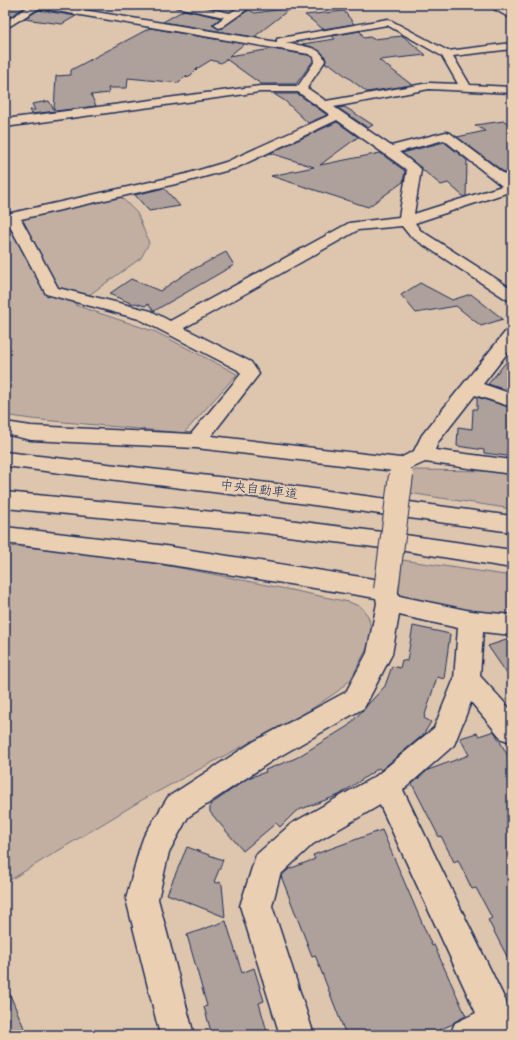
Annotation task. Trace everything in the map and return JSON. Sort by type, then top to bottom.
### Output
[{"type":"main road","points":[[5,26],[37,5],[312,51],[319,56],[320,61],[301,89]]},
{"type":"main road","points":[[179,5],[231,16]]},
{"type":"main road","points":[[206,34],[248,5]]},
{"type":"main road","points":[[492,5],[512,16]]},
{"type":"main road","points":[[114,18],[127,9]]},
{"type":"main road","points":[[265,43],[388,22],[446,54],[466,88]]},
{"type":"main road","points":[[446,54],[512,46]]},
{"type":"main road","points":[[323,105],[422,87],[512,90]]},
{"type":"main road","points":[[5,123],[260,88],[301,89],[337,116],[414,169],[406,221],[415,233],[512,296]]},
{"type":"main road","points":[[196,441],[250,374],[246,366],[145,315],[52,291],[12,217],[189,177],[231,165],[337,116]]},
{"type":"main road","points":[[388,151],[446,136],[512,187]]},
{"type":"main road","points":[[171,328],[354,226],[406,221],[512,187]]},
{"type":"main road","points":[[5,428],[31,433],[196,441],[402,470],[422,455],[429,440],[512,335]]},
{"type":"main road","points":[[472,387],[512,401]]},
{"type":"main road","points":[[422,455],[512,467]]},
{"type":"main road","name":"中央自動車道","points":[[5,459],[277,492],[512,524]]},
{"type":"main road","points":[[177,1035],[142,899],[155,848],[178,807],[263,752],[355,700],[379,654],[388,596],[402,470]]},
{"type":"main road","points":[[5,500],[265,525],[405,543],[512,559]]},
{"type":"main road","points":[[5,535],[160,554],[388,596],[471,621],[512,625]]},
{"type":"main road","points":[[297,1035],[256,906],[267,866],[302,834],[386,786],[444,736],[468,679],[471,621]]},
{"type":"main road","points":[[468,679],[512,730]]},
{"type":"main road","points":[[386,786],[501,1028],[468,1035]]},
{"type":"shaded area","points":[[102,193],[122,198],[137,213],[149,243],[141,258],[75,305],[156,332],[237,374],[184,433],[31,419],[5,415],[5,214]]},
{"type":"shaded area","points":[[415,470],[491,471],[512,475],[512,509],[409,493],[411,474]]},
{"type":"shaded area","points":[[5,546],[48,549],[135,560],[349,602],[361,607],[368,616],[372,632],[367,648],[351,679],[338,691],[310,710],[142,800],[5,883]]},
{"type":"shaded area","points":[[402,560],[512,576],[512,616],[465,611],[404,598],[399,592]]},
{"type":"building","points":[[5,5],[28,5],[10,17],[5,16]]},
{"type":"building","points":[[291,8],[254,37],[163,22],[184,10],[221,18],[212,25],[219,29],[249,10],[255,13]]},
{"type":"building","points":[[39,10],[76,16],[62,24],[24,19]]},
{"type":"building","points":[[344,11],[354,24],[323,29],[305,15]]},
{"type":"building","points":[[150,28],[244,44],[229,56],[272,49],[308,55],[313,58],[313,61],[296,84],[261,84],[226,59],[221,63],[211,60],[198,68],[188,78],[186,76],[179,83],[128,78],[127,88],[108,88],[109,93],[91,95],[96,106],[32,114],[30,110],[35,110],[32,104],[49,101],[54,110],[56,76],[71,75],[71,70]]},
{"type":"building","points":[[360,31],[364,38],[370,37],[373,39],[403,36],[426,55],[379,60],[412,85],[367,92],[330,64],[325,64],[326,60],[320,51],[302,44],[335,39],[332,36]]},
{"type":"building","points":[[274,94],[298,94],[327,115],[308,123],[285,101]]},
{"type":"building","points":[[345,107],[373,125],[368,128],[338,108]]},
{"type":"building","points":[[504,121],[512,125],[512,178],[457,137],[485,131],[475,125]]},
{"type":"building","points":[[337,122],[358,137],[320,165],[380,153],[405,171],[403,182],[368,207],[271,176],[314,167],[270,153]]},
{"type":"building","points":[[444,142],[467,160],[466,196],[464,197],[448,183],[441,185],[402,153]]},
{"type":"building","points":[[164,188],[180,206],[149,211],[135,195]]},
{"type":"building","points":[[226,252],[234,265],[154,311],[148,304],[145,306],[135,303],[133,304],[109,294],[131,279],[160,291],[188,272]]},
{"type":"building","points":[[420,283],[452,300],[471,294],[503,319],[481,326],[456,306],[416,313],[401,295]]},
{"type":"building","points":[[512,355],[512,392],[488,384]]},
{"type":"building","points":[[477,397],[512,408],[512,452],[507,451],[507,456],[484,453],[484,450],[457,446],[458,427],[472,429],[473,409],[477,409]]},
{"type":"building","points":[[413,626],[450,634],[444,679],[437,677],[424,718],[431,722],[423,735],[381,770],[379,768],[339,795],[296,811],[280,827],[276,823],[243,851],[210,812],[210,805],[248,778],[266,772],[265,770],[296,758],[348,726],[385,686],[392,666],[400,668],[402,660],[407,661]]},
{"type":"building","points":[[512,638],[512,681],[488,646]]},
{"type":"building","points":[[494,731],[512,763],[512,966],[488,920],[492,918],[476,888],[472,889],[458,860],[454,862],[441,836],[439,837],[412,784],[428,770],[469,755],[460,738],[477,733],[479,736]]},
{"type":"building","points":[[382,830],[432,946],[434,945],[466,1016],[453,1024],[428,1035],[346,1035],[315,955],[312,956],[281,876],[289,869],[315,859],[313,855]]},
{"type":"building","points":[[187,847],[223,860],[214,882],[220,882],[222,885],[225,917],[167,894]]},
{"type":"building","points":[[226,921],[242,973],[254,968],[264,1001],[259,1003],[268,1035],[212,1035],[204,1007],[207,1006],[187,935]]},
{"type":"building","points":[[5,983],[27,1035],[5,1035]]}]
